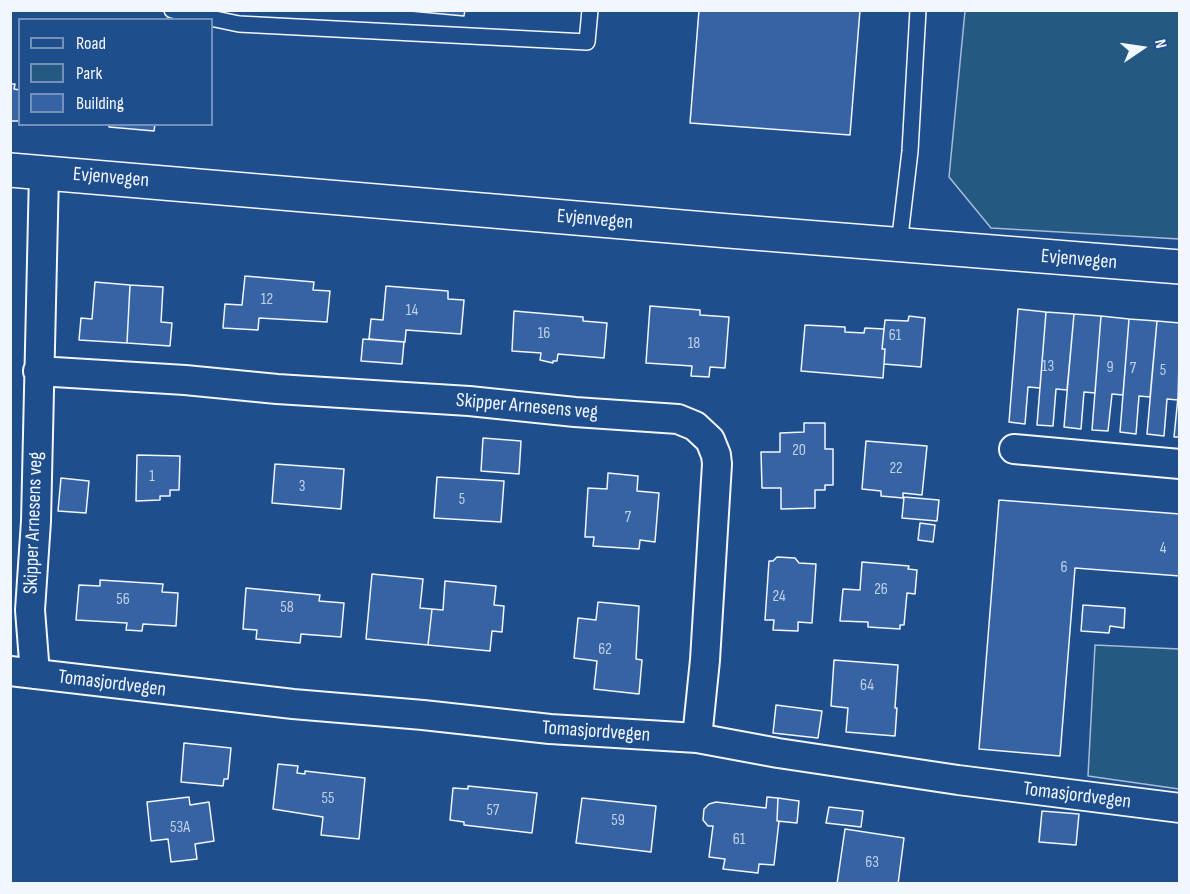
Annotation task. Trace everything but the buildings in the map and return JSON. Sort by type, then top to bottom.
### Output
[{"type":"street","name":"Evjenvegen","points":[[10,170],[1179,267]]},
{"type":"street","name":"Skipper Arnesens veg","points":[[23,673],[36,521],[44,173]]},
{"type":"street","name":"Skipper Arnesens veg","points":[[38,371],[468,401],[575,412],[678,419],[695,426],[710,440],[717,464],[705,660],[697,738]]},
{"type":"street","points":[[1014,449],[1179,464]]},
{"type":"street","name":"Tomasjordvegen","points":[[23,673],[550,729],[697,738],[778,753],[958,780],[1179,808]]},
{"type":"lane","points":[[172,10],[210,18]]},
{"type":"lane","points":[[213,19],[239,24],[587,42],[590,10]]},
{"type":"lane","points":[[899,244],[910,151],[918,10]]},
{"type":"green space","points":[[965,11],[1179,11],[1179,239],[991,228],[949,177]]},
{"type":"green space","points":[[1095,645],[1179,649],[1179,789],[1088,776]]}]
